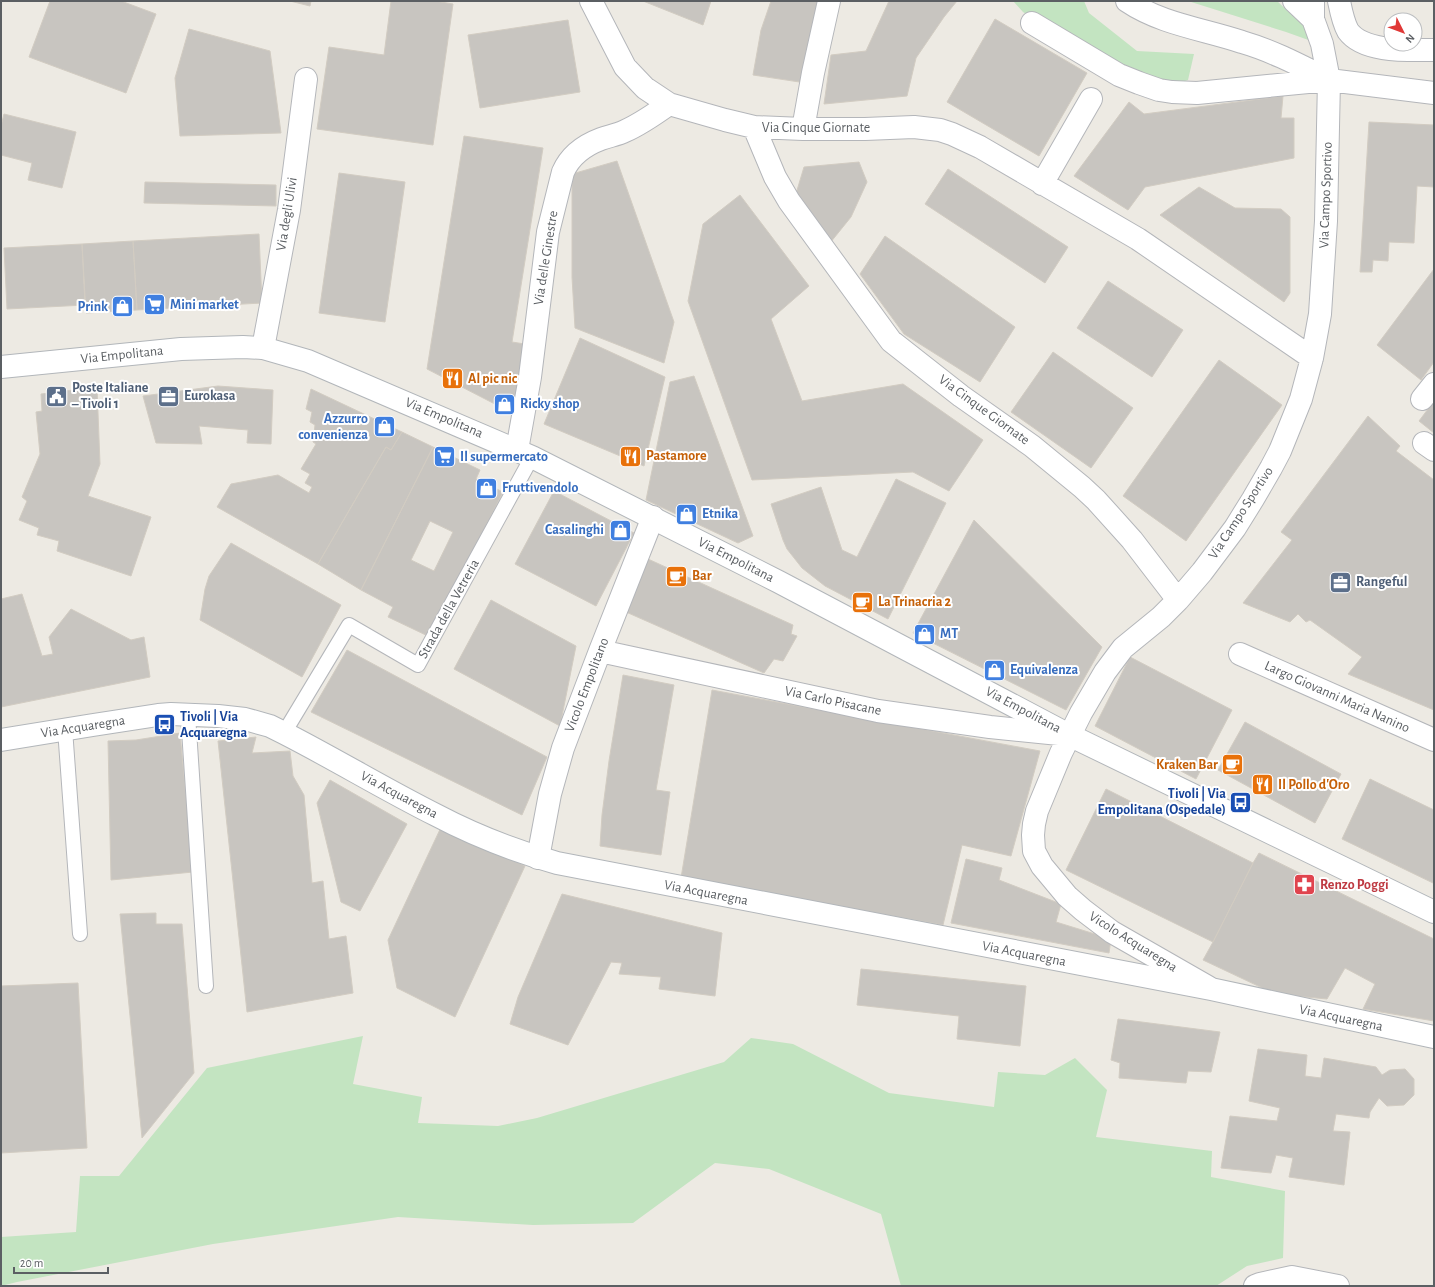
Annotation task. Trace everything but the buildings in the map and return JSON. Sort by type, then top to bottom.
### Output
[{"type":"street","points":[[591,1],[626,67],[645,88],[669,104],[754,127]]},
{"type":"street","points":[[803,129],[812,73],[830,1]]},
{"type":"street","points":[[1127,1],[1168,21],[1264,49],[1329,80]]},
{"type":"street","points":[[1294,1],[1313,10]]},
{"type":"street","points":[[1339,1],[1346,27],[1349,32],[1362,42],[1385,48],[1434,50]]},
{"type":"street","name":"Via Campo Sportivo","points":[[1070,735],[1113,660],[1123,648],[1178,600],[1202,572],[1235,528],[1254,499],[1271,468],[1296,413],[1312,358],[1322,298],[1326,221],[1329,80],[1313,10]]},
{"type":"street","points":[[1032,23],[1119,75],[1159,90],[1197,94],[1329,80],[1434,93]]},
{"type":"street","name":"Via degli Ulivi","points":[[264,348],[288,210],[306,79]]},
{"type":"street","points":[[1042,184],[1091,99]]},
{"type":"street","name":"Via delle Ginestre","points":[[525,453],[530,377],[548,232],[566,164],[579,152],[601,139],[623,133],[650,118],[669,104]]},
{"type":"street","name":"Via Cinque Giornate","points":[[1178,600],[1124,531],[1082,487],[1032,446],[961,396],[891,341],[789,201],[775,176],[754,127],[865,129],[914,127],[940,130],[966,140],[1138,239],[1312,358]]},
{"type":"street","name":"Via Empolitana","points":[[1,367],[181,349],[243,347],[264,348],[330,370],[525,453],[779,582],[1070,735],[1434,912]]},
{"type":"street","name":"Vicolo Empolitano","points":[[538,858],[550,794],[563,748],[653,517]]},
{"type":"street","name":"Via Carlo Pisacane","points":[[600,651],[878,711],[990,727],[1070,735]]},
{"type":"street","name":"Largo Giovanni Maria Nanino","points":[[1240,654],[1434,740]]},
{"type":"street","name":"Via Acquaregna","points":[[1,740],[158,715],[188,715],[245,719],[270,726],[284,733],[437,816],[485,838],[538,858],[584,869],[1211,989],[1434,1037]]},
{"type":"street","name":"Vicolo Acquaregna","points":[[1070,735],[1037,811],[1034,824],[1034,851],[1042,866],[1067,896],[1112,932],[1211,989]]},
{"type":"street","points":[[1255,1286],[1292,1278],[1338,1286]]},
{"type":"lane","name":"Strada della Vetreria","points":[[284,733],[349,625],[418,665],[525,453]]},
{"type":"lane","points":[[188,715],[206,986]]},
{"type":"lane","points":[[65,730],[80,934]]},
{"type":"green space","points":[[1013,1],[1084,1],[1089,13],[1137,51],[1194,54],[1188,80],[1159,90],[1119,75],[1023,12]]},
{"type":"green space","points":[[1188,1],[1277,1],[1308,30],[1314,42],[1286,32]]},
{"type":"green space","points":[[363,1036],[353,1084],[422,1097],[418,1123],[498,1126],[537,1118],[724,1062],[751,1038],[793,1044],[889,1093],[994,1107],[998,1072],[1045,1075],[1075,1058],[1107,1090],[1096,1137],[1212,1151],[1211,1177],[1285,1191],[1283,1258],[1247,1266],[1216,1286],[901,1286],[881,1214],[769,1169],[715,1163],[633,1223],[533,1225],[398,1217],[213,1244],[1,1286],[1,1237],[76,1232],[80,1176],[119,1176],[207,1068]]},
{"type":"place","name":"Mini market","points":[[155,305]]},
{"type":"place","name":"Prink","points":[[123,307]]},
{"type":"place","name":"Al pic nic","points":[[453,379]]},
{"type":"place","name":"Poste Italiane – Tivoli 1","points":[[56,396]]},
{"type":"place","name":"Eurokasa","points":[[169,396]]},
{"type":"place","name":"Ricky shop","points":[[504,404]]},
{"type":"place","name":"Azzurro convenienza","points":[[384,427]]},
{"type":"place","name":"Pastamore","points":[[631,456]]},
{"type":"place","name":"Il supermercato","points":[[444,457]]},
{"type":"place","name":"Fruttivendolo","points":[[487,488]]},
{"type":"place","name":"Etnika","points":[[687,514]]},
{"type":"place","name":"Casalinghi","points":[[620,530]]},
{"type":"place","name":"Bar","points":[[677,576]]},
{"type":"place","name":"Rangeful","points":[[1341,582]]},
{"type":"place","name":"La Trinacria 2","points":[[863,602]]},
{"type":"place","name":"MT","points":[[924,634]]},
{"type":"place","name":"Equivalenza","points":[[994,670]]},
{"type":"place","name":"Tivoli | Via Acquaregna","points":[[164,725]]},
{"type":"place","name":"Kraken Bar","points":[[1233,765]]},
{"type":"place","name":"Il Pollo d'Oro","points":[[1263,785]]},
{"type":"place","name":"Tivoli | Via Empolitana (Ospedale)","points":[[1241,802]]},
{"type":"place","name":"Renzo Poggi","points":[[1305,885]]}]
